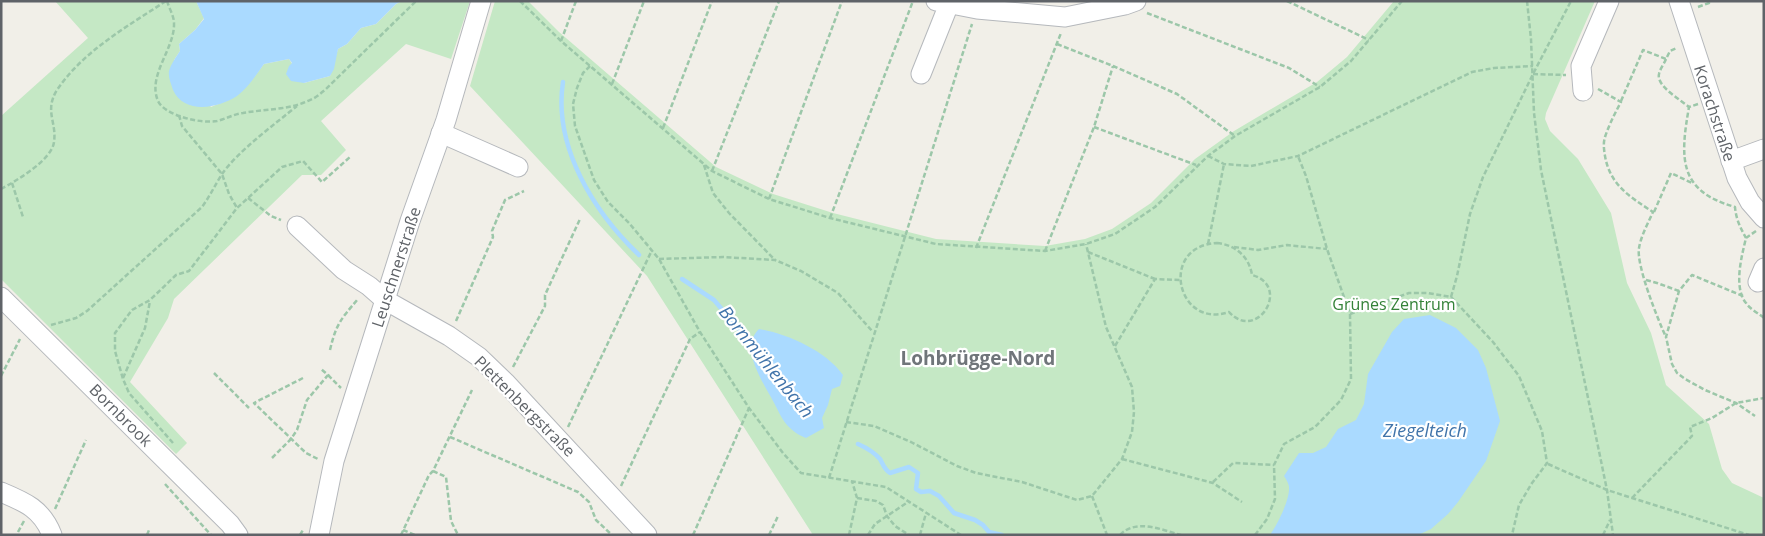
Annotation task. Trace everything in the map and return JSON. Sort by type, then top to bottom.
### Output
[{"type":"street","name":"Leuschnerstraße","points":[[319,535],[330,472],[410,221],[441,133],[482,1]]},
{"type":"street","name":"Korachstraße","points":[[1679,1],[1731,161],[1743,191],[1764,218]]},
{"type":"street","points":[[921,74],[942,2],[977,9],[1065,17],[1130,3]]},
{"type":"street","points":[[1583,85],[1581,66],[1588,60],[1608,8]]},
{"type":"street","points":[[441,133],[518,167]]},
{"type":"street","points":[[1731,161],[1764,149]]},
{"type":"street","name":"Plettenbergstraße","points":[[297,226],[344,270],[369,286],[385,300],[449,336],[479,357],[561,441],[647,535]]},
{"type":"street","name":"Bornbrook","points":[[1,297],[230,524],[238,535]]},
{"type":"street","points":[[1,492],[28,504],[37,511],[49,528]]},
{"type":"path","points":[[1,189],[24,176],[52,149],[54,141],[50,114],[52,100],[66,78],[84,59],[125,28],[167,1],[174,22],[173,34],[158,76],[156,90],[159,102],[167,110],[179,116],[197,121],[216,121],[240,113],[297,106],[312,100],[326,89],[416,1]]},
{"type":"path","points":[[520,1],[561,41],[712,171],[769,199],[830,218],[936,244],[1045,251],[1086,244],[1115,234],[1155,207],[1197,165],[1235,136],[1320,87],[1351,61],[1402,1]]},
{"type":"path","points":[[561,41],[576,1]]},
{"type":"path","points":[[612,84],[644,1]]},
{"type":"path","points":[[662,129],[712,1]]},
{"type":"path","points":[[712,171],[779,1]]},
{"type":"path","points":[[769,199],[842,1]]},
{"type":"path","points":[[830,218],[913,1]]},
{"type":"path","points":[[1287,1],[1368,40]]},
{"type":"path","points":[[1527,1],[1534,113],[1541,170],[1607,490],[1613,535]]},
{"type":"path","points":[[1451,297],[1475,198],[1483,177],[1533,74],[1572,1]]},
{"type":"path","points":[[1130,3],[1289,68],[1320,87]]},
{"type":"path","points":[[829,478],[873,332],[977,9]]},
{"type":"path","points":[[976,248],[1057,44],[1065,17]]},
{"type":"path","points":[[1689,107],[1662,86],[1659,74],[1670,51],[1692,43]]},
{"type":"path","points":[[1057,44],[1177,94],[1235,136]]},
{"type":"path","points":[[1653,212],[1618,186],[1612,177],[1606,162],[1604,138],[1643,50],[1666,59]]},
{"type":"path","points":[[590,66],[583,73],[573,104],[574,126],[594,180],[608,202],[659,259],[700,332],[750,408],[783,453],[801,473],[886,487],[961,535]]},
{"type":"path","points":[[1045,251],[1094,128],[1113,66]]},
{"type":"path","points":[[1208,156],[1224,164],[1251,166],[1298,156],[1472,72],[1494,68],[1532,66]]},
{"type":"path","points":[[1533,74],[1558,74],[1621,102]]},
{"type":"path","points":[[1689,107],[1711,100]]},
{"type":"path","points":[[1,376],[19,339],[32,328],[76,318],[87,311],[202,207],[212,194],[222,174],[254,141],[297,106]]},
{"type":"path","points":[[1689,107],[1684,147],[1685,162],[1692,182],[1709,197],[1735,207],[1739,226],[1746,238]]},
{"type":"path","points":[[179,116],[182,126],[222,174],[229,194],[237,208]]},
{"type":"path","points":[[1094,128],[1197,165]]},
{"type":"path","points":[[1255,535],[1267,519],[1275,499],[1274,465],[1284,444],[1315,427],[1341,400],[1351,379],[1350,314],[1327,249],[1306,176],[1298,156]]},
{"type":"path","points":[[170,464],[180,456],[171,440],[129,393],[122,379],[115,351],[115,333],[132,310],[150,300],[176,276],[189,271],[237,208],[282,167],[302,161],[322,182],[350,157]]},
{"type":"path","points":[[703,163],[713,193],[729,214],[775,260]]},
{"type":"path","points":[[1208,244],[1224,164]]},
{"type":"path","points":[[1692,182],[1671,173],[1653,212],[1638,255],[1659,322],[1666,337],[1672,364],[1677,373],[1704,390],[1736,403],[1755,416]]},
{"type":"path","points":[[12,183],[23,217]]},
{"type":"path","points":[[449,336],[494,238],[492,231],[505,200],[524,191]]},
{"type":"path","points":[[248,198],[271,216],[297,226]]},
{"type":"path","points":[[505,382],[545,306],[546,295],[580,219]]},
{"type":"path","points":[[1233,247],[1244,256],[1252,275],[1264,281],[1269,291],[1269,305],[1265,312],[1259,318],[1245,321],[1234,317],[1229,312],[1216,315],[1200,311],[1190,304],[1186,298],[1180,280],[1181,270],[1189,256],[1198,248],[1217,243],[1258,250],[1287,245],[1327,249]]},
{"type":"path","points":[[846,422],[874,426],[911,442],[957,466],[976,473],[1022,482],[1077,500],[1092,496],[1122,458],[1132,432],[1134,412],[1132,388],[1116,346],[1106,327],[1086,244]]},
{"type":"path","points":[[561,441],[652,250]]},
{"type":"path","points":[[1088,252],[1155,279],[1180,280]]},
{"type":"path","points":[[659,259],[723,257],[775,260],[801,271],[838,293],[873,332]]},
{"type":"path","points":[[1666,337],[1679,291],[1693,275],[1742,296]]},
{"type":"path","points":[[1116,346],[1155,279]]},
{"type":"path","points":[[1646,280],[1679,291]]},
{"type":"path","points":[[330,350],[333,336],[340,320],[369,286]]},
{"type":"path","points":[[1350,314],[1409,293],[1428,293],[1451,297],[1493,342],[1519,376],[1542,431],[1547,464],[1518,505],[1512,535]]},
{"type":"path","points":[[122,379],[145,328],[150,300]]},
{"type":"path","points":[[615,499],[690,339],[700,332]]},
{"type":"path","points":[[321,368],[339,386]]},
{"type":"path","points":[[214,373],[249,408]]},
{"type":"path","points":[[272,458],[298,430],[307,400],[328,375]]},
{"type":"path","points":[[303,378],[254,404],[306,454],[319,460]]},
{"type":"path","points":[[401,535],[472,390]]},
{"type":"path","points":[[1632,498],[1692,436],[1690,427],[1712,418],[1736,403],[1764,398]]},
{"type":"path","points":[[693,535],[750,408]]},
{"type":"path","points":[[450,437],[578,492],[589,502],[596,520],[612,535]]},
{"type":"path","points":[[49,528],[86,440]]},
{"type":"path","points":[[1122,458],[1213,483],[1242,502]]},
{"type":"path","points":[[1213,483],[1233,463],[1274,465]]},
{"type":"path","points":[[1547,464],[1607,490],[1748,535]]},
{"type":"path","points":[[433,471],[446,477],[452,521],[458,535]]},
{"type":"path","points":[[849,535],[857,498],[852,481]]},
{"type":"path","points":[[1092,496],[1107,535]]},
{"type":"path","points":[[857,498],[876,501],[883,505],[887,516],[895,526],[909,535]]},
{"type":"path","points":[[868,535],[875,524],[908,502]]},
{"type":"path","points":[[920,535],[926,513]]},
{"type":"path","points":[[769,535],[778,516]]},
{"type":"path","points":[[1603,535],[1611,519]]},
{"type":"path","points":[[1120,535],[1136,525],[1153,527],[1181,535]]},
{"type":"path","points":[[147,535],[149,530]]},
{"type":"path","points":[[403,530],[415,535]]},
{"type":"green space","points":[[55,1],[196,1],[204,18],[195,30],[179,44],[180,51],[174,60],[211,107],[235,95],[264,64],[289,59],[304,83],[330,76],[338,49],[347,44],[361,28],[376,24],[396,4],[402,1],[470,1],[451,59],[406,44],[321,121],[346,150],[321,175],[302,175],[174,299],[168,318],[130,382],[187,443],[176,454],[1,279],[1,116],[88,38]]},
{"type":"green space","name":"Grünes Zentrum","points":[[495,1],[528,1],[559,32],[716,167],[773,194],[833,213],[936,239],[1045,246],[1085,239],[1112,229],[1151,203],[1195,159],[1234,131],[1317,82],[1347,57],[1394,1],[1595,1],[1545,119],[1550,131],[1578,159],[1611,213],[1627,283],[1651,333],[1666,385],[1709,424],[1722,469],[1732,483],[1764,498],[1764,535],[813,535],[647,276],[470,86]]},
{"type":"water","points":[[196,1],[402,1],[396,4],[376,24],[361,28],[347,44],[338,49],[334,69],[330,76],[304,83],[291,81],[286,74],[292,63],[289,59],[264,64],[237,96],[221,104],[202,107],[185,103],[178,98],[173,90],[169,76],[171,66],[180,51],[179,44],[204,19]]},
{"type":"water","name":"Ziegelteich","points":[[1430,315],[1456,328],[1478,350],[1486,368],[1500,421],[1486,461],[1458,502],[1431,529],[1418,535],[1270,535],[1279,519],[1289,492],[1289,486],[1284,476],[1299,453],[1313,453],[1326,447],[1338,429],[1356,420],[1364,404],[1368,374],[1392,332],[1404,319]]},
{"type":"water","points":[[759,329],[794,339],[817,351],[836,366],[843,375],[840,386],[832,389],[822,418],[824,428],[806,438],[796,433],[785,422],[759,375],[751,346],[753,337]]},
{"type":"waterway","name":"Bornmühlenbach","points":[[563,82],[564,130],[580,177],[607,219],[639,255]]},
{"type":"waterway","name":"Bornmühlenbach","points":[[682,279],[714,300],[755,348]]},
{"type":"waterway","name":"Bornmühlenbach","points":[[858,444],[875,454],[890,473],[909,467],[918,473],[916,489],[921,492],[930,491],[939,496],[954,513],[975,520],[989,532],[1002,535]]},
{"type":"district","name":"Lohbrügge-Nord","points":[[978,358]]}]
